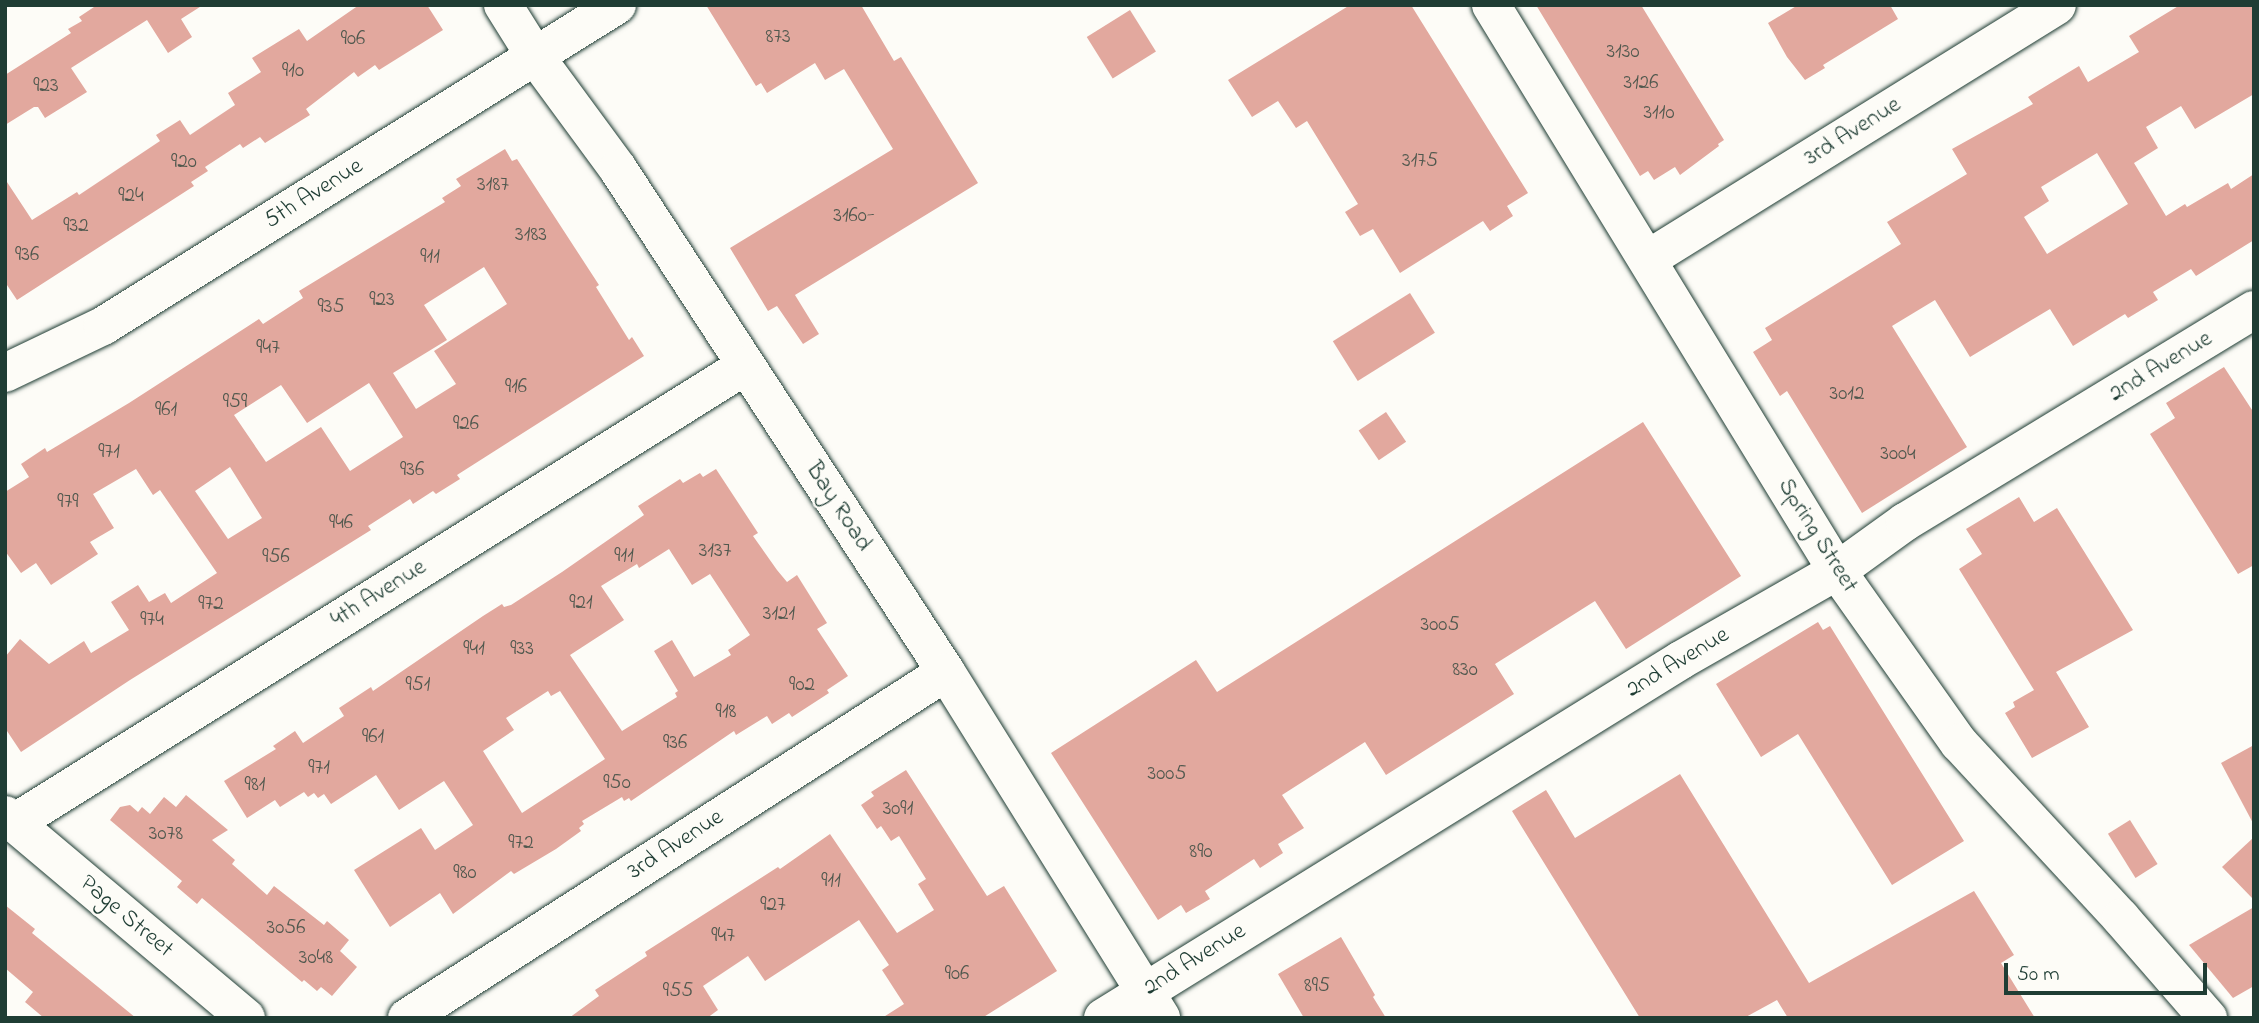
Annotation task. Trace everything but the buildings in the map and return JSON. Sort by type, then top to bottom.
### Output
[{"type":"street","name":"Bay Road","points":[[503,5],[535,56],[618,169],[946,672],[1153,1005]]},
{"type":"street","name":"5th Avenue","points":[[5,373],[103,326],[617,5]]},
{"type":"street","name":"Spring Street","points":[[1492,5],[1837,571],[1959,743],[2121,918],[2208,1018]]},
{"type":"street","name":"3rd Avenue","points":[[1648,258],[2057,5]]},
{"type":"street","name":"2nd Avenue","points":[[1103,1018],[1153,1005],[1681,660],[1837,571],[1905,522],[2254,310]]},
{"type":"street","name":"4th Avenue","points":[[10,819],[745,366]]},
{"type":"street","name":"3rd Avenue","points":[[407,1018],[946,672]]},
{"type":"street","name":"Page Street","points":[[10,819],[246,1018]]}]
